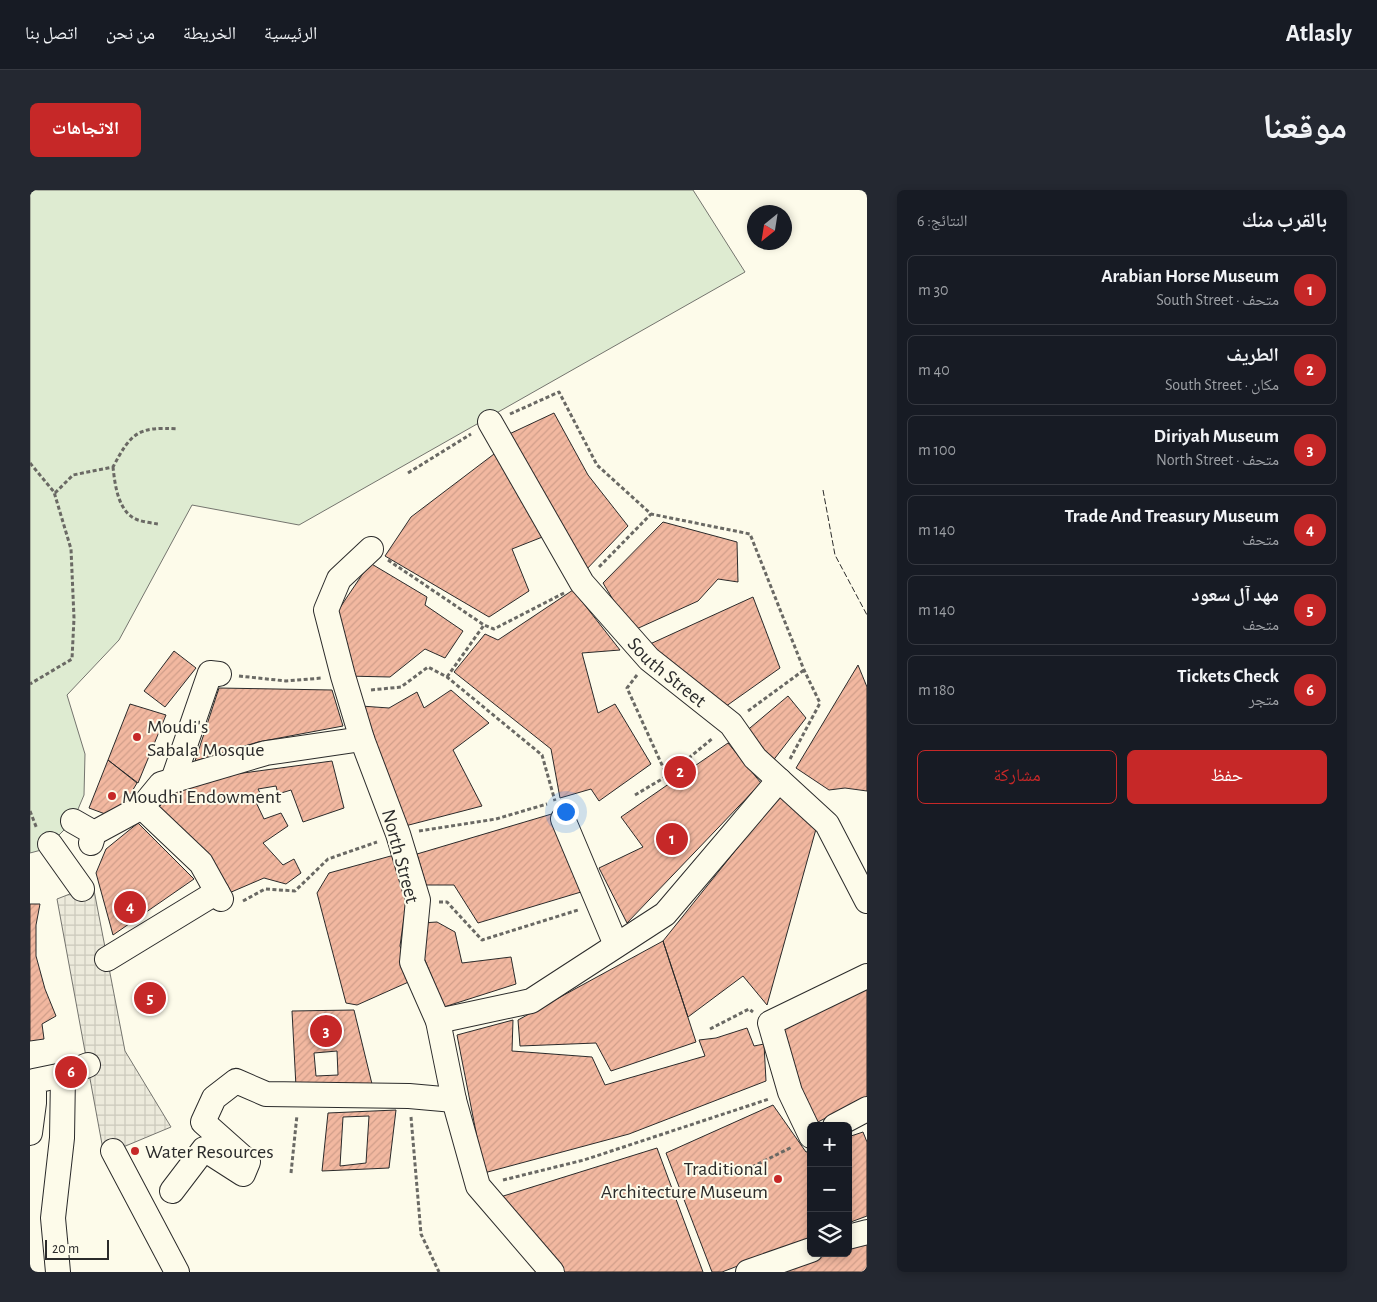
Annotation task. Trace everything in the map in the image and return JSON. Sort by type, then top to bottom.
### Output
[{"type":"street","name":"South Street","points":[[490,422],[582,584],[649,659],[731,724],[755,758],[827,824],[867,901]]},
{"type":"street","name":"North Street","points":[[371,549],[339,579],[326,610],[362,738],[398,834],[418,901],[412,962],[438,1021],[454,1100],[478,1186],[552,1272]]},
{"type":"street","points":[[173,780],[210,673],[220,674]]},
{"type":"street","points":[[73,821],[92,838],[142,807],[161,784],[266,753],[362,738]]},
{"type":"street","points":[[438,1021],[531,1001],[665,914],[779,780]]},
{"type":"street","points":[[107,959],[219,896],[201,863],[142,807]]},
{"type":"street","points":[[563,819],[616,945]]},
{"type":"street","points":[[50,844],[82,889]]},
{"type":"street","points":[[802,1141],[770,1023],[867,976]]},
{"type":"street","points":[[30,1133],[34,1103],[34,1081],[63,1075],[88,1065]]},
{"type":"street","points":[[58,1272],[53,1218],[62,1138],[63,1075]]},
{"type":"street","points":[[172,1191],[204,1149],[243,1174],[248,1162],[203,1122],[214,1098],[236,1082],[266,1094],[409,1096],[454,1100]]},
{"type":"street","points":[[843,1122],[867,1109]]},
{"type":"street","points":[[113,1151],[177,1272]]},
{"type":"street","points":[[852,1237],[867,1232]]},
{"type":"street","points":[[748,1272],[807,1251]]},
{"type":"path","points":[[408,473],[490,422],[559,392],[597,465],[651,514],[750,534],[804,670],[820,704],[779,780]]},
{"type":"path","points":[[158,524],[136,520],[121,506],[115,486],[113,467],[128,440],[141,432],[157,427],[178,429]]},
{"type":"path","points":[[30,463],[54,493],[71,549],[74,618],[72,659],[30,684]]},
{"type":"path","points":[[54,493],[73,475],[113,467]]},
{"type":"path","points":[[371,549],[484,625],[494,629],[582,584],[651,514]]},
{"type":"path","points":[[447,676],[484,625]]},
{"type":"path","points":[[649,659],[626,688],[667,776]]},
{"type":"path","points":[[220,674],[286,681],[401,687],[428,667],[447,676],[542,755],[555,801],[563,819]]},
{"type":"path","points":[[418,901],[448,902],[482,940],[599,904]]},
{"type":"path","points":[[710,1029],[749,1009],[770,1023]]},
{"type":"path","points":[[478,1186],[584,1160],[790,1092]]},
{"type":"path","points":[[291,1174],[299,1094]]},
{"type":"path","points":[[409,1096],[421,1234],[439,1272]]},
{"type":"path","points":[[752,1167],[802,1141]]},
{"type":"green space","points":[[30,190],[693,190],[745,272],[299,525],[192,505],[119,640],[67,695],[85,754],[84,795],[73,821],[45,849],[30,853]]},
{"type":"shaded area","points":[[93,885],[125,1051],[171,1127],[104,1155],[57,899]]},
{"type":"building","points":[[554,413],[588,475],[628,526],[583,573],[505,436]]},
{"type":"building","points":[[498,451],[550,534],[512,549],[529,591],[489,617],[385,556],[411,517]]},
{"type":"building","points":[[663,522],[737,542],[738,582],[718,579],[698,601],[632,631],[603,583]]},
{"type":"building","points":[[370,563],[427,597],[425,605],[463,631],[445,658],[425,649],[390,677],[346,676],[337,612]]},
{"type":"building","points":[[573,590],[620,650],[582,653],[598,713],[615,704],[651,764],[599,801],[591,789],[560,798],[551,749],[454,672],[485,634],[498,640]]},
{"type":"building","points":[[753,597],[780,668],[722,709],[650,644]]},
{"type":"building","points":[[174,651],[196,668],[165,707],[144,691]]},
{"type":"building","points":[[858,665],[867,687],[867,791],[845,788],[829,790],[796,768]]},
{"type":"building","points":[[219,688],[332,690],[343,726],[258,742],[195,761]]},
{"type":"building","points":[[451,690],[489,723],[453,750],[482,806],[405,826],[361,706],[389,708],[417,692],[424,708]]},
{"type":"building","points":[[788,696],[806,718],[772,762],[744,733]]},
{"type":"building","name":"Moudi's Sabala Mosque","points":[[130,704],[166,715],[138,783],[108,760]]},
{"type":"building","points":[[728,743],[761,783],[627,923],[599,868],[643,847],[621,817]]},
{"type":"building","name":"Moudhi Endowment","points":[[108,760],[137,783],[116,818],[89,808]]},
{"type":"building","points":[[332,761],[344,808],[303,822],[291,790],[278,794],[276,786],[258,789],[262,797],[254,798],[264,819],[281,813],[288,826],[263,843],[283,865],[294,859],[301,873],[286,884],[264,878],[229,893],[159,807],[184,781]]},
{"type":"building","points":[[779,796],[816,829],[767,1005],[743,976],[688,1017],[663,941]]},
{"type":"building","points":[[555,813],[581,892],[478,923],[454,885],[426,885],[417,854]]},
{"type":"building","points":[[138,823],[194,879],[113,935],[96,873],[106,849]]},
{"type":"building","points":[[398,854],[407,896],[400,946],[413,980],[357,1005],[346,1003],[317,893],[329,873]]},
{"type":"building","points":[[30,904],[40,904],[36,925],[36,956],[45,989],[56,1016],[42,1024],[44,1039],[30,1041]]},
{"type":"building","points":[[437,922],[455,932],[462,963],[511,957],[516,984],[444,1007],[422,953],[421,923]]},
{"type":"building","points":[[663,941],[696,1042],[611,1071],[596,1043],[520,1046],[518,1020]]},
{"type":"building","points":[[867,985],[867,1097],[818,1122],[813,1122],[778,1029]]},
{"type":"building","points":[[354,1010],[372,1084],[296,1087],[292,1011]],"holes":[[[337,1051],[338,1075],[316,1076],[314,1053]]]},
{"type":"building","points":[[513,1020],[512,1051],[592,1057],[605,1085],[705,1056],[699,1040],[716,1038],[747,1028],[754,1046],[764,1044],[766,1081],[629,1134],[484,1173],[457,1035]]},
{"type":"building","points":[[773,1105],[807,1152],[807,1240],[722,1272],[712,1272],[666,1153]]},
{"type":"building","points":[[396,1110],[389,1168],[322,1171],[328,1113]],"holes":[[[369,1116],[366,1163],[340,1166],[343,1117]]]},
{"type":"building","points":[[863,1132],[867,1142],[867,1216],[852,1222],[852,1167],[852,1136]]},
{"type":"building","points":[[657,1148],[703,1272],[562,1272],[497,1198]]},
{"type":"building","points":[[867,1242],[867,1272],[769,1272],[811,1257],[852,1257],[852,1245]]},
{"type":"fence","points":[[823,490],[835,555],[867,615]]},
{"type":"place","name":"Moudi's Sabala Mosque","points":[[137,737]]},
{"type":"place","name":"الطريف","points":[[680,772]]},
{"type":"place","name":"Moudhi Endowment","points":[[112,796]]},
{"type":"place","name":"Arabian Horse Museum","points":[[672,839]]},
{"type":"place","name":"Trade And Treasury Museum","points":[[130,907]]},
{"type":"place","name":"مهد آل سعود","points":[[150,998]]},
{"type":"place","name":"Diriyah Museum","points":[[326,1031]]},
{"type":"place","name":"Tickets Check","points":[[71,1072]]},
{"type":"place","name":"Water Resources","points":[[135,1151]]},
{"type":"place","name":"Traditional Architecture Museum","points":[[778,1179]]}]
